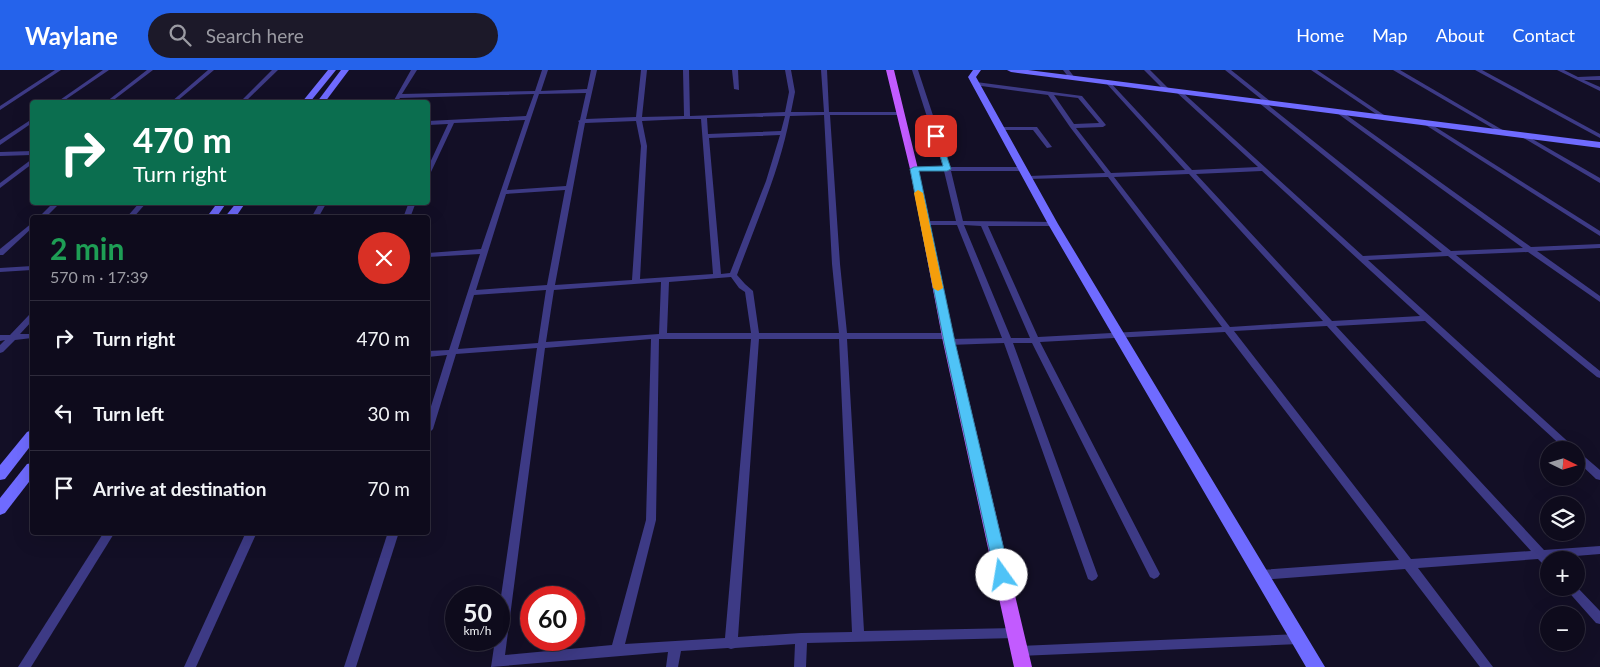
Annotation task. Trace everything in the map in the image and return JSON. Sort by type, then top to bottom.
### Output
[{"type":"main road","points":[[890,70],[914,169],[949,339],[1023,667]]},
{"type":"street","points":[[0,108],[58,70]]},
{"type":"street","points":[[62,100],[106,70]]},
{"type":"street","points":[[111,100],[150,70]]},
{"type":"street","points":[[175,100],[210,70]]},
{"type":"street","points":[[244,100],[274,70]]},
{"type":"street","points":[[308,100],[332,70]]},
{"type":"street","points":[[322,100],[345,70]]},
{"type":"street","points":[[396,100],[414,70]]},
{"type":"street","points":[[430,422],[544,70]]},
{"type":"street","points":[[594,70],[581,122],[540,345],[497,664],[617,650],[801,638],[1016,633]]},
{"type":"street","points":[[636,281],[644,146],[639,120],[644,70]]},
{"type":"street","points":[[686,70],[687,118]]},
{"type":"street","points":[[735,70],[737,89]]},
{"type":"street","points":[[733,275],[770,180],[784,133],[792,92],[788,70]]},
{"type":"street","points":[[824,70],[836,264],[843,336],[858,637]]},
{"type":"street","points":[[915,70],[947,169],[960,223],[1008,340],[1092,576]]},
{"type":"street","points":[[977,70],[972,76],[1053,224],[1260,576],[1316,667]]},
{"type":"street","points":[[1011,70],[1600,145]]},
{"type":"street","points":[[1066,70],[1072,78]]},
{"type":"street","points":[[1147,70],[1167,90]]},
{"type":"street","points":[[1228,70],[1264,102],[1449,254],[1600,375]]},
{"type":"street","points":[[1314,70],[1384,117]]},
{"type":"street","points":[[1396,70],[1503,132]]},
{"type":"street","points":[[1478,70],[1600,136]]},
{"type":"street","points":[[1560,70],[1600,89]]},
{"type":"street","points":[[1578,78],[1600,78]]},
{"type":"street","points":[[1108,82],[1540,554]]},
{"type":"street","points":[[976,84],[1080,96],[1103,125],[1072,126]]},
{"type":"street","points":[[399,96],[589,91]]},
{"type":"street","points":[[1178,91],[1562,441]]},
{"type":"street","points":[[1050,93],[1072,126],[1486,667]]},
{"type":"street","points":[[1339,112],[1600,300]]},
{"type":"street","points":[[581,122],[788,114],[899,113]]},
{"type":"street","points":[[704,117],[717,276]]},
{"type":"street","points":[[430,123],[528,118]]},
{"type":"street","points":[[0,143],[30,122]]},
{"type":"street","points":[[430,168],[452,122]]},
{"type":"street","points":[[1426,123],[1600,234]]},
{"type":"street","points":[[1002,129],[1035,128],[1049,147]]},
{"type":"street","points":[[706,136],[784,133]]},
{"type":"street","points":[[1522,135],[1600,180]]},
{"type":"street","points":[[0,154],[30,153]]},
{"type":"street","points":[[0,186],[30,163]]},
{"type":"street","points":[[914,169],[1027,174],[1110,175],[1264,169]]},
{"type":"street","points":[[503,192],[569,188]]},
{"type":"street","points":[[44,215],[55,205]]},
{"type":"street","points":[[133,215],[141,205]]},
{"type":"street","points":[[924,223],[1053,224]]},
{"type":"street","points":[[984,224],[1035,340],[1154,574]]},
{"type":"street","points":[[0,253],[30,227]]},
{"type":"street","points":[[1362,258],[1600,246]]},
{"type":"street","points":[[430,255],[485,251]]},
{"type":"street","points":[[0,270],[30,268]]},
{"type":"street","points":[[471,293],[733,275]]},
{"type":"street","points":[[731,644],[754,335],[749,291],[733,275]]},
{"type":"street","points":[[617,650],[652,520],[659,336],[664,279]]},
{"type":"street","points":[[430,354],[659,336],[754,335],[1035,340],[1427,318]]},
{"type":"street","points":[[0,350],[30,319]]},
{"type":"street","points":[[0,338],[30,336]]},
{"type":"street","points":[[0,474],[30,437]]},
{"type":"street","points":[[1585,462],[1600,476]]},
{"type":"street","points":[[0,509],[30,471]]},
{"type":"street","points":[[24,667],[108,535]]},
{"type":"street","points":[[190,667],[251,535]]},
{"type":"street","points":[[350,667],[393,535]]},
{"type":"street","points":[[1585,552],[1600,550]]},
{"type":"street","points":[[1260,576],[1407,564],[1540,559]]},
{"type":"street","points":[[1578,596],[1600,619]]},
{"type":"street","points":[[800,667],[801,638]]},
{"type":"street","points":[[1019,651],[1299,638]]},
{"type":"street","points":[[672,667],[675,647]]},
{"type":"slow traffic","points":[[918,193],[938,288]]},
{"type":"route","points":[[936,136],[947,169],[914,169],[924,223],[1002,575]]}]
